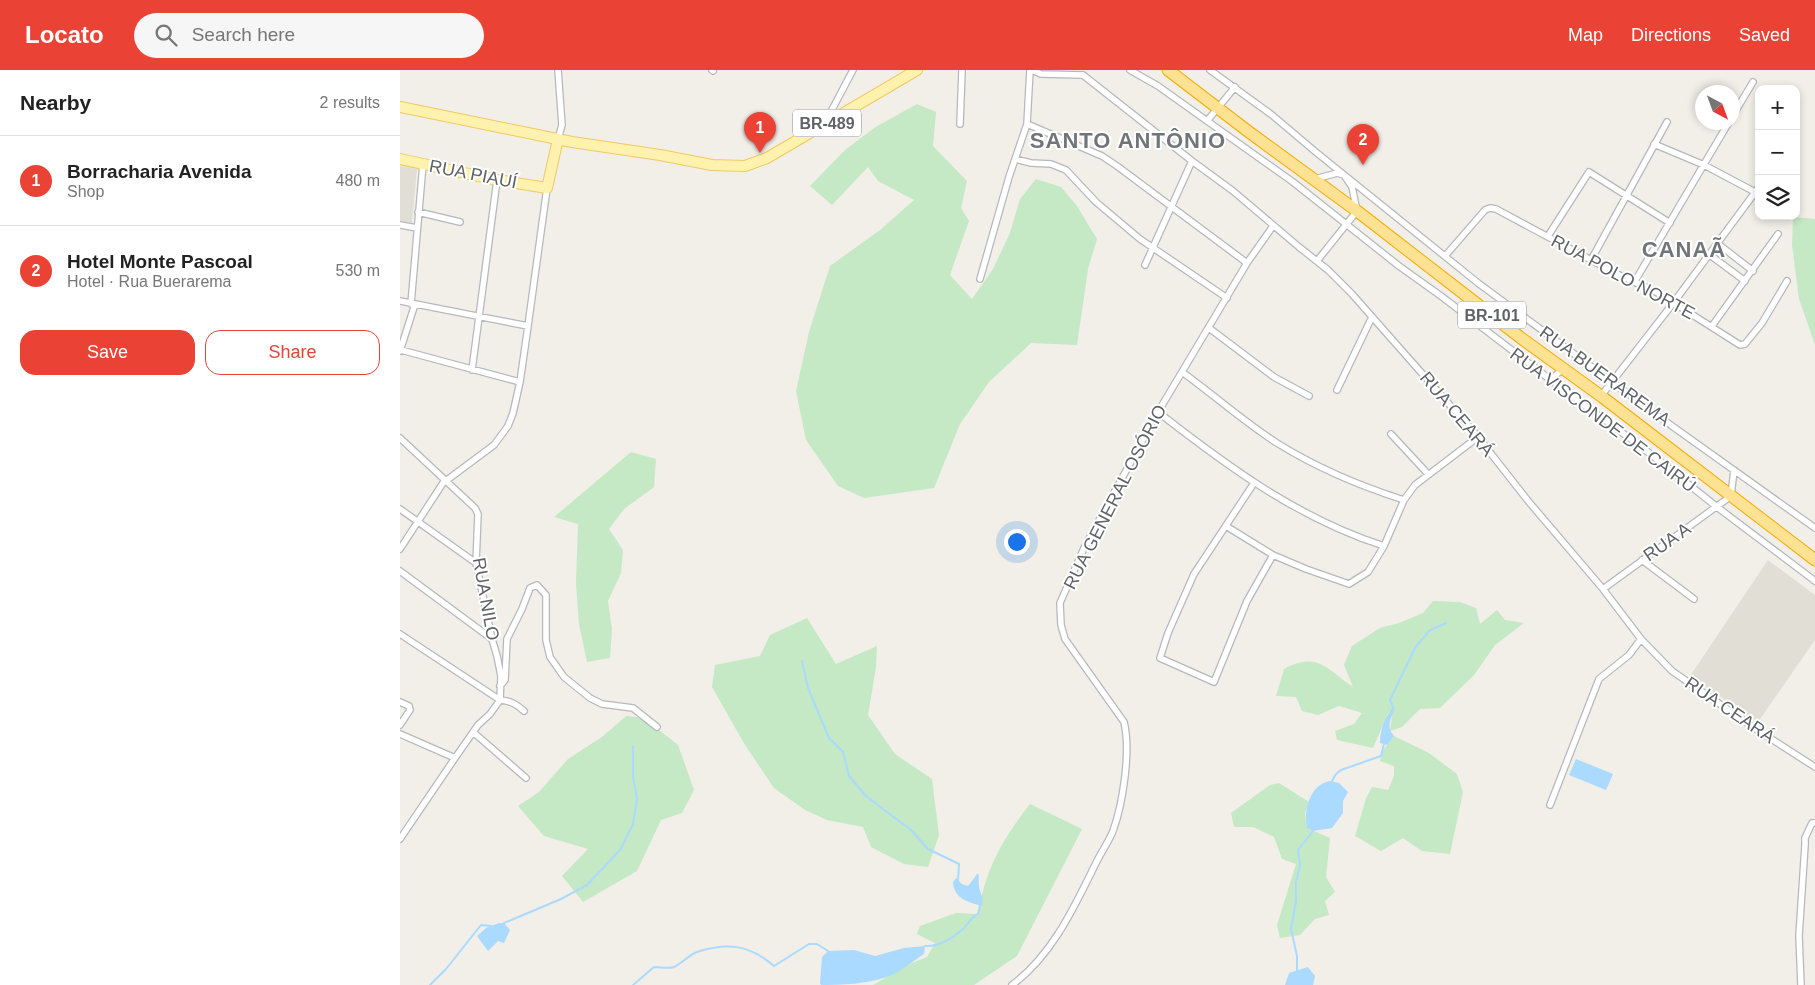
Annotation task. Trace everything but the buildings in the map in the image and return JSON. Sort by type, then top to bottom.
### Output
[{"type":"highway","name":"BR-101","points":[[1168,70],[1357,211],[1815,560]]},
{"type":"main road","name":"BR-489","points":[[400,107],[558,139],[734,167],[745,166],[768,158],[917,70]]},
{"type":"main road","points":[[546,188],[558,139]]},
{"type":"main road","name":"RUA PIAUÍ","points":[[400,159],[497,180],[546,188]]},
{"type":"street","points":[[556,70],[562,125],[558,139]]},
{"type":"street","points":[[823,126],[853,70]]},
{"type":"street","points":[[960,124],[962,70]]},
{"type":"street","points":[[980,279],[1027,124],[1031,70],[1041,74],[1085,73]]},
{"type":"street","points":[[1130,70],[1158,86],[1207,122],[1234,88]]},
{"type":"street","name":"RUA BUERAREMA","points":[[1210,70],[1272,115],[1445,256],[1612,382],[1815,528]]},
{"type":"street","name":"RUA CEARÁ","points":[[1085,73],[1192,161],[1233,190],[1334,276],[1478,437],[1529,502],[1603,589],[1641,639],[1680,676],[1815,766]]},
{"type":"street","points":[[1740,104],[1753,82]]},
{"type":"street","name":"RUA VISCONDE DE CAIRÚ","points":[[1207,122],[1293,182],[1400,266],[1639,445],[1815,581]]},
{"type":"street","points":[[1591,260],[1667,122]]},
{"type":"street","points":[[1027,124],[1102,156],[1247,263]]},
{"type":"street","points":[[1635,281],[1724,130]]},
{"type":"street","points":[[1654,144],[1755,188]]},
{"type":"street","points":[[1015,159],[1031,164],[1051,164],[1066,170],[1096,202],[1152,248],[1227,298]]},
{"type":"street","points":[[1145,265],[1192,161]]},
{"type":"street","points":[[423,164],[418,212],[413,304],[400,351],[520,382]]},
{"type":"street","points":[[1548,236],[1590,172],[1670,223]]},
{"type":"street","points":[[1314,180],[1337,173],[1344,175],[1352,187],[1357,211],[1317,261]]},
{"type":"street","points":[[472,370],[497,180]]},
{"type":"street","points":[[400,549],[446,480],[487,452],[501,436],[513,413],[520,382],[546,188]]},
{"type":"street","points":[[1600,396],[1710,255],[1755,192]]},
{"type":"street","name":"RUA POLO NORTE","points":[[1445,256],[1485,210],[1490,208],[1496,209],[1674,302],[1740,345],[1745,344],[1762,323],[1787,281]]},
{"type":"street","points":[[418,212],[460,222]]},
{"type":"street","points":[[400,225],[417,228]]},
{"type":"street","name":"RUA GENERAL OSÓRIO","points":[[1012,985],[1034,967],[1062,925],[1113,831],[1123,791],[1126,733],[1124,722],[1065,639],[1061,625],[1060,603],[1084,548],[1158,412],[1247,263],[1273,226]]},
{"type":"street","points":[[1712,326],[1778,234]]},
{"type":"street","points":[[1718,244],[1753,271]]},
{"type":"street","points":[[1710,255],[1745,281]]},
{"type":"street","points":[[400,301],[528,326]]},
{"type":"street","points":[[1336,390],[1372,317]]},
{"type":"street","points":[[1209,328],[1274,377],[1309,396]]},
{"type":"street","points":[[1550,380],[1563,369]]},
{"type":"street","points":[[1182,372],[1255,428],[1298,456],[1361,486],[1404,500]]},
{"type":"street","points":[[1158,412],[1208,451],[1288,504],[1337,529],[1384,546]]},
{"type":"street","points":[[1391,434],[1428,474]]},
{"type":"street","points":[[1226,526],[1273,555],[1349,584],[1368,572],[1384,546],[1404,500],[1415,485],[1478,437]]},
{"type":"street","name":"RUA NILO","points":[[400,438],[434,468],[475,508],[478,514],[476,564],[497,656],[500,700]]},
{"type":"street","points":[[1731,496],[1734,470]]},
{"type":"street","points":[[1254,483],[1194,574],[1168,633],[1160,658],[1214,682],[1247,600],[1273,555]]},
{"type":"street","name":"RUA A","points":[[1603,589],[1731,496]]},
{"type":"street","points":[[400,509],[476,564]]},
{"type":"street","points":[[1642,560],[1694,599]]},
{"type":"street","points":[[400,571],[492,639]]},
{"type":"street","points":[[500,686],[505,680],[507,639],[530,588],[537,585],[546,595],[546,640],[550,657],[564,677],[590,698],[602,704],[633,708],[657,728]]},
{"type":"street","points":[[400,634],[500,700],[517,704],[524,711]]},
{"type":"street","points":[[1550,805],[1599,679],[1629,655],[1641,639]]},
{"type":"street","points":[[400,839],[478,725],[494,710],[500,700]]},
{"type":"street","points":[[400,702],[409,706],[410,710],[400,725]]},
{"type":"street","points":[[473,732],[526,778]]},
{"type":"street","points":[[400,734],[455,758]]},
{"type":"street","points":[[1801,985],[1798,936],[1804,845],[1812,824],[1815,823]]},
{"type":"shaded area","points":[[400,166],[417,169],[412,223],[400,221]]},
{"type":"shaded area","points":[[1768,560],[1815,595],[1815,640],[1758,722],[1690,676]]},
{"type":"green space","points":[[917,104],[936,112],[933,146],[967,181],[961,208],[969,221],[950,275],[972,299],[993,269],[1010,233],[1020,199],[1036,179],[1061,187],[1077,206],[1097,239],[1088,269],[1077,345],[1031,343],[989,382],[960,424],[934,488],[864,498],[838,486],[806,440],[796,391],[809,332],[830,266],[880,230],[914,200],[878,181],[868,167],[832,205],[810,186],[845,150],[874,128]]},
{"type":"green space","points":[[1800,218],[1815,219],[1815,345],[1799,299],[1792,245],[1793,220],[1800,220]]},
{"type":"green space","points":[[631,452],[656,459],[654,487],[624,509],[609,529],[623,550],[621,573],[608,601],[612,629],[610,658],[587,662],[579,624],[576,583],[578,524],[554,517]]},
{"type":"green space","points":[[1433,601],[1460,602],[1476,608],[1480,624],[1497,610],[1505,620],[1524,623],[1495,645],[1474,675],[1440,708],[1420,709],[1402,727],[1390,731],[1393,708],[1388,713],[1373,748],[1337,740],[1335,731],[1354,724],[1362,713],[1339,706],[1318,715],[1302,711],[1296,697],[1276,696],[1284,669],[1305,662],[1321,664],[1353,687],[1344,665],[1352,646],[1380,628],[1399,623],[1423,613]]},
{"type":"green space","points":[[807,618],[836,664],[877,646],[876,667],[868,715],[895,754],[932,779],[939,835],[928,867],[904,864],[871,847],[863,827],[827,820],[805,810],[774,788],[745,745],[712,687],[715,665],[760,656],[770,635]]},
{"type":"green space","points":[[626,716],[644,718],[678,745],[694,790],[682,813],[661,820],[637,871],[583,902],[562,876],[588,849],[544,836],[518,806],[539,792],[568,759],[602,737]]},
{"type":"green space","points":[[1394,736],[1429,753],[1457,774],[1463,792],[1450,854],[1422,851],[1403,838],[1381,851],[1355,836],[1366,798],[1372,787],[1388,790],[1394,776],[1394,766],[1380,761],[1383,750]]},
{"type":"green space","points":[[1279,783],[1309,802],[1305,813],[1307,828],[1330,838],[1326,877],[1335,892],[1325,901],[1329,915],[1315,919],[1300,935],[1280,938],[1277,925],[1296,864],[1282,859],[1274,837],[1253,827],[1234,827],[1231,813],[1270,785]]},
{"type":"green space","points":[[1030,804],[1082,829],[1017,956],[974,985],[873,985],[912,963],[927,957],[935,943],[917,934],[920,926],[956,913],[978,914],[981,898],[996,855]]},
{"type":"water","points":[[1393,707],[1395,709],[1389,726],[1394,736],[1387,745],[1380,743],[1381,733],[1385,719]]},
{"type":"water","points":[[1576,759],[1613,774],[1606,790],[1569,775]]},
{"type":"water","points":[[1330,781],[1339,783],[1348,792],[1343,801],[1343,813],[1332,828],[1313,831],[1307,828],[1306,821],[1309,799],[1317,787]]},
{"type":"water","points":[[978,873],[979,889],[983,899],[982,906],[959,896],[953,882],[956,878],[962,884],[968,886]]},
{"type":"water","points":[[504,923],[510,930],[504,943],[498,941],[488,951],[477,936],[486,928]]},
{"type":"water","points":[[925,946],[924,954],[887,977],[854,984],[821,985],[820,983],[822,957],[828,951],[854,950],[875,956],[904,948]]},
{"type":"water","points":[[1308,967],[1315,976],[1313,985],[1285,985],[1289,973]]},
{"type":"waterway","points":[[1393,707],[1390,700],[1415,648],[1429,631],[1446,623]]},
{"type":"waterway","points":[[802,661],[808,688],[829,738],[843,752],[849,776],[866,796],[911,830],[928,849],[959,864],[958,880]]},
{"type":"waterway","points":[[1332,781],[1341,770],[1381,756],[1384,744]]},
{"type":"waterway","points":[[504,923],[561,899],[587,885],[620,850],[633,824],[637,799],[633,777],[633,746]]},
{"type":"waterway","points":[[1297,972],[1297,956],[1291,929],[1296,901],[1296,882],[1300,865],[1298,850],[1313,831]]},
{"type":"waterway","points":[[925,946],[936,945],[955,935],[978,914],[980,905]]},
{"type":"waterway","points":[[430,985],[446,969],[481,925],[491,926]]},
{"type":"waterway","points":[[633,985],[654,967],[674,967],[697,952],[719,947],[729,946],[747,950],[774,966],[809,944],[817,944],[828,951]]},
{"type":"place","name":"Borracharia Avenida","points":[[760,153]]},
{"type":"place","name":"Hotel Monte Pascoal","points":[[1363,165]]},
{"type":"district","name":"SANTO ANTÔNIO","points":[[1128,140]]},
{"type":"district","name":"CANAÃ","points":[[1684,249]]}]
